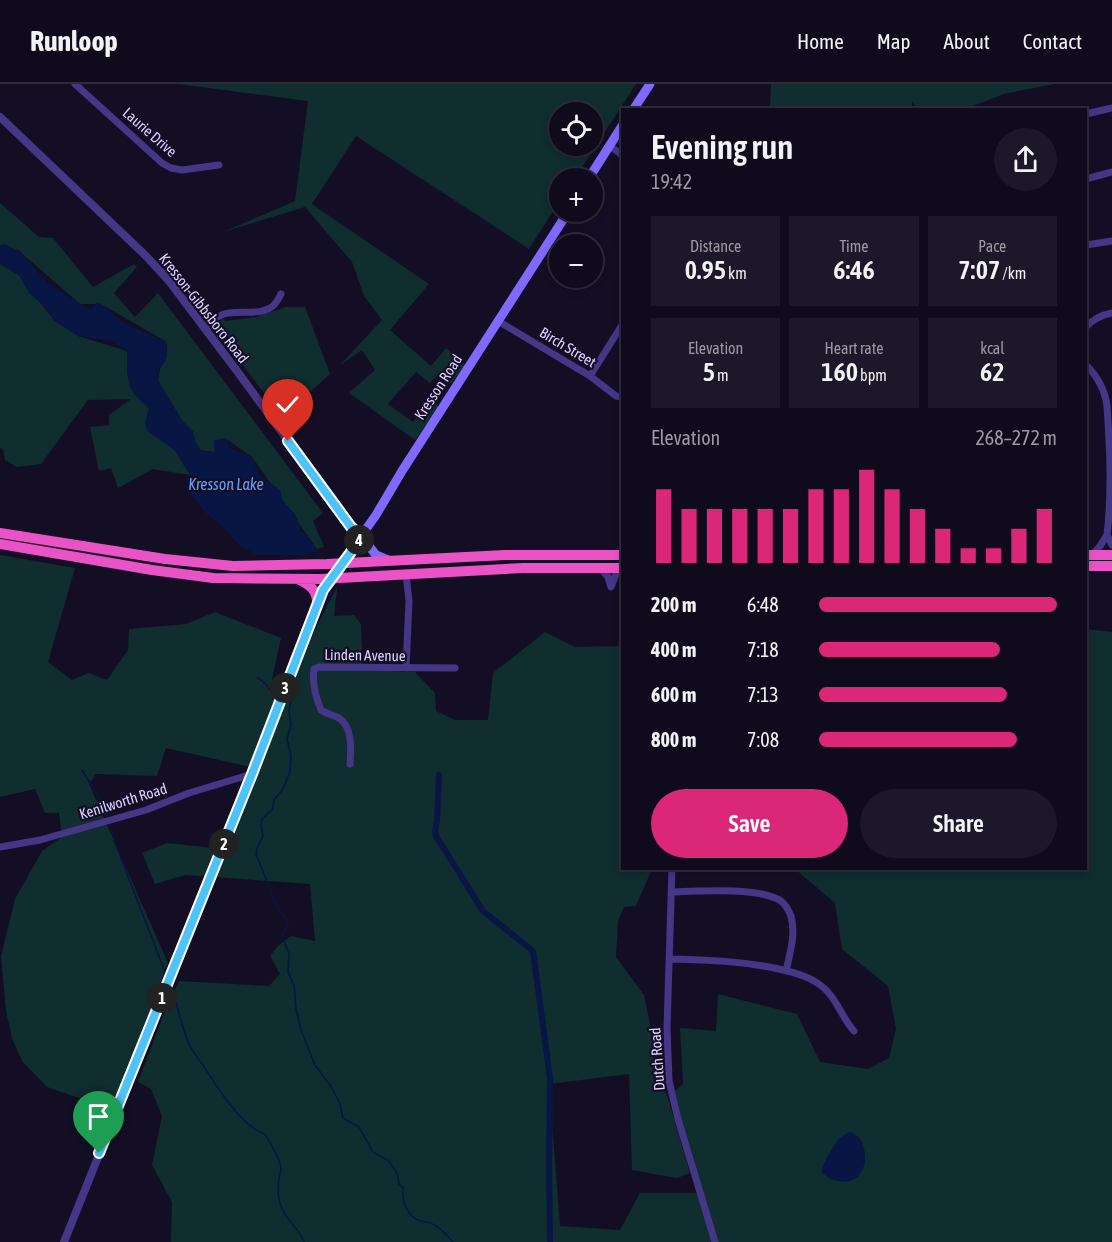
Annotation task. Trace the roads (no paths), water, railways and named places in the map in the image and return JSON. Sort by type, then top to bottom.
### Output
[{"type":"highway","points":[[0,533],[165,559],[253,567],[506,555],[621,555]]},
{"type":"highway","points":[[0,544],[189,576],[213,578],[331,579],[523,568],[621,567]]},
{"type":"highway","points":[[1089,555],[1112,555]]},
{"type":"highway","points":[[1087,566],[1112,566]]},
{"type":"highway","points":[[295,578],[313,589],[317,605]]},
{"type":"main road","points":[[634,108],[650,84]]},
{"type":"main road","points":[[595,168],[621,128]]},
{"type":"main road","name":"Kresson Road","points":[[331,579],[362,537],[562,222]]},
{"type":"main road","points":[[362,537],[377,556],[391,561]]},
{"type":"street","name":"Laurie Drive","points":[[75,84],[162,163],[182,170],[219,165]]},
{"type":"street","points":[[1087,114],[1112,108]]},
{"type":"street","name":"Kresson-Gibbsboro Road","points":[[0,117],[169,281],[351,527],[362,537]]},
{"type":"street","points":[[609,146],[621,154]]},
{"type":"street","points":[[1087,179],[1112,172]]},
{"type":"street","points":[[1087,245],[1112,241]]},
{"type":"street","points":[[203,327],[225,314],[266,309],[273,305],[281,294]]},
{"type":"street","points":[[1087,323],[1112,313]]},
{"type":"street","name":"Birch Street","points":[[498,321],[590,376],[616,396],[621,397]]},
{"type":"street","points":[[590,376],[621,327]]},
{"type":"street","points":[[1087,366],[1098,379],[1105,395],[1111,480],[1111,506],[1107,535],[1100,546],[1089,555]]},
{"type":"street","points":[[1107,535],[1112,545]]},
{"type":"street","points":[[600,568],[608,577],[611,587],[621,568]]},
{"type":"street","points":[[406,574],[409,601],[406,669]]},
{"type":"street","points":[[64,1242],[252,774],[323,590],[331,579]]},
{"type":"street","name":"Linden Avenue","points":[[350,764],[351,750],[346,725],[340,719],[321,710],[315,689],[314,669],[319,667],[455,668]]},
{"type":"street","name":"Kenilworth Road","points":[[0,847],[40,840],[146,810],[252,774]]},
{"type":"street","name":"Dutch Road","points":[[672,870],[669,1081],[715,1242]]},
{"type":"street","points":[[672,892],[750,893],[766,895],[779,900],[791,915],[793,930],[786,971]]},
{"type":"street","points":[[670,959],[730,961],[798,973],[825,989],[854,1031]]},
{"type":"water","name":"Kresson Lake","points":[[5,244],[19,251],[47,282],[80,304],[90,309],[94,308],[97,303],[101,304],[124,323],[165,341],[167,356],[159,369],[158,381],[181,419],[193,431],[201,451],[214,452],[214,441],[225,438],[230,448],[252,457],[259,475],[280,490],[283,501],[295,514],[301,529],[316,547],[316,551],[303,555],[258,555],[241,547],[205,512],[193,497],[190,490],[190,475],[176,451],[147,431],[145,422],[149,408],[135,395],[128,380],[128,353],[110,341],[78,336],[53,320],[47,309],[29,293],[19,275],[0,263],[0,245]]},
{"type":"water","points":[[849,1132],[857,1135],[862,1142],[865,1161],[862,1170],[857,1177],[849,1181],[828,1178],[824,1175],[822,1168],[837,1141]]},
{"type":"waterway","points":[[317,550],[319,557]]},
{"type":"waterway","points":[[300,659],[321,610],[328,603],[331,588]]},
{"type":"waterway","points":[[258,678],[279,697]]},
{"type":"waterway","points":[[291,683],[292,694],[289,710],[291,725],[287,739],[291,756],[290,771],[283,789],[274,800],[272,810],[262,819],[263,836],[256,854],[277,907],[288,921],[282,936],[289,954],[288,972],[294,985],[301,1030],[315,1065],[332,1088],[340,1104],[343,1118],[359,1127],[373,1152],[389,1161],[397,1173],[409,1213],[418,1220],[437,1226],[453,1242]]},
{"type":"waterway","points":[[82,770],[108,816]]},
{"type":"waterway","points":[[439,775],[436,836],[483,911],[533,951],[550,1078],[550,1242]]},
{"type":"waterway","points":[[110,824],[114,840],[167,977]]},
{"type":"waterway","points":[[171,983],[191,1048],[238,1114],[256,1130],[265,1134],[277,1155],[281,1168],[278,1188],[281,1206],[304,1242]]}]
